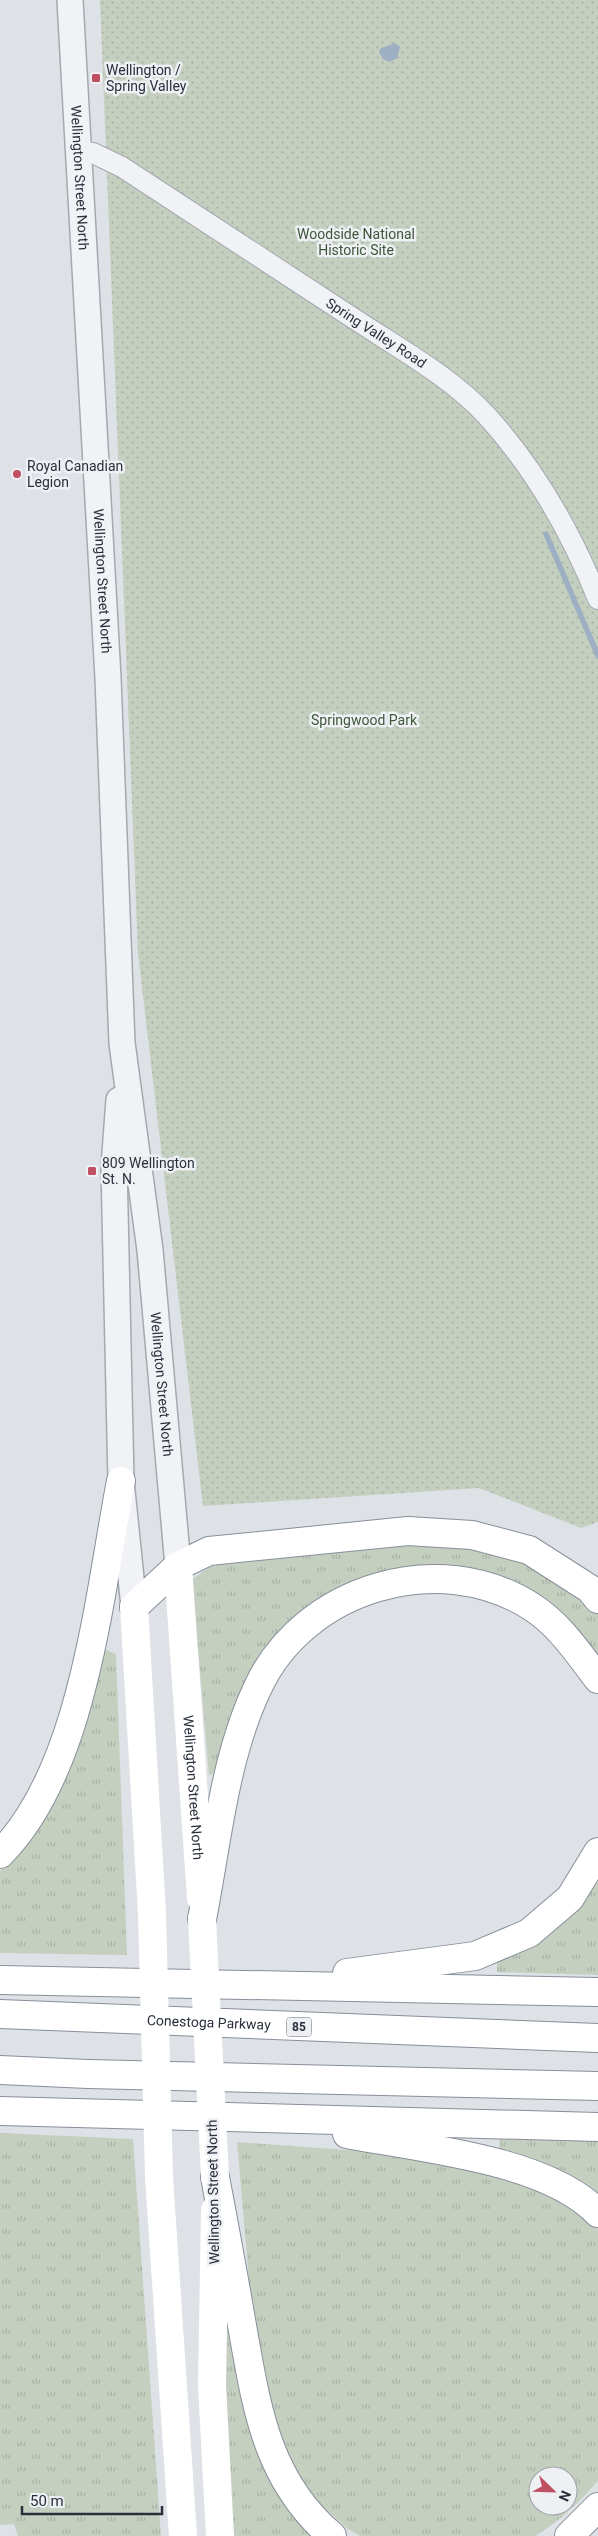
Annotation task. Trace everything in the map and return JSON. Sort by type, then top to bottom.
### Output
[{"type":"main road","points":[[0,1854],[12,1842],[49,1784],[74,1715],[96,1626],[121,1481]]},
{"type":"main road","points":[[134,1607],[178,1566],[208,1551],[408,1531],[472,1535],[529,1550],[590,1589],[598,1599]]},
{"type":"main road","name":"Wellington Street North","points":[[178,1566],[202,1919],[215,2177],[212,2385],[220,2536]]},
{"type":"main road","points":[[202,1919],[227,1785],[240,1736],[258,1687],[276,1655],[300,1629],[348,1598],[389,1584],[428,1578],[466,1582],[500,1590],[533,1607],[560,1629],[598,1679]]},
{"type":"main road","name":"Wellington Street North","points":[[134,1607],[152,1914],[159,2177],[183,2536]]},
{"type":"main road","points":[[259,1985],[475,1956],[529,1933],[570,1898],[598,1852]]},
{"type":"main road","points":[[0,1980],[598,1992]]},
{"type":"main road","name":"Conestoga Parkway","points":[[0,2014],[598,2038]]},
{"type":"main road","points":[[0,2070],[88,2074],[598,2086]]},
{"type":"main road","points":[[0,2111],[272,2120],[598,2127]]},
{"type":"main road","points":[[272,2120],[475,2158],[535,2174],[589,2204],[598,2213]]},
{"type":"main road","points":[[215,2177],[259,2418],[283,2478],[312,2519],[332,2536]]},
{"type":"main road","points":[[569,2536],[598,2506]]},
{"type":"street","name":"Wellington Street North","points":[[70,0],[108,678],[122,1042],[150,1250],[178,1566]]},
{"type":"street","name":"Spring Valley Road","points":[[77,150],[93,153],[122,167],[417,361],[486,414],[522,457],[550,501],[583,562],[598,599]]},
{"type":"street","name":"Wellington Street North","points":[[122,1042],[114,1166],[121,1481],[134,1607]]},
{"type":"green space","name":"Springwood Park","points":[[100,0],[598,0],[598,1522],[581,1528],[479,1488],[203,1506],[138,953]]},
{"type":"green space","points":[[448,1540],[527,1561],[598,1612],[598,1655],[570,1621],[539,1599],[463,1568],[411,1566],[366,1577],[323,1597],[291,1622],[223,1770],[209,1775],[192,1579],[210,1567],[234,1560]]},
{"type":"green space","points":[[102,1648],[116,1654],[127,1955],[0,1953],[0,1871],[17,1852]]},
{"type":"green space","points":[[598,1881],[598,1975],[497,1972],[497,1962],[561,1923],[587,1897]]},
{"type":"green space","points":[[0,2133],[133,2139],[161,2536],[18,2536],[14,2524],[0,2525]]},
{"type":"green space","points":[[500,2134],[598,2136],[598,2198],[499,2151]]},
{"type":"green space","points":[[237,2142],[361,2151],[464,2165],[513,2179],[562,2200],[598,2229],[598,2481],[578,2502],[578,2466],[528,2466],[528,2516],[562,2516],[535,2536],[360,2536],[348,2529],[310,2495],[276,2438],[251,2302]]},
{"type":"green space","points":[[222,2324],[231,2324],[320,2536],[229,2536]]},
{"type":"water","points":[[395,43],[400,47],[397,58],[389,62],[383,59],[379,52],[381,48]]},
{"type":"waterway","points":[[546,534],[598,656]]},
{"type":"place","name":"Wellington / Spring Valley","points":[[96,78]]},
{"type":"place","name":"Royal Canadian Legion","points":[[17,474]]},
{"type":"place","name":"809 Wellington St. N.","points":[[92,1171]]},
{"type":"park label","name":"Woodside National Historic Site","points":[[356,242]]}]
